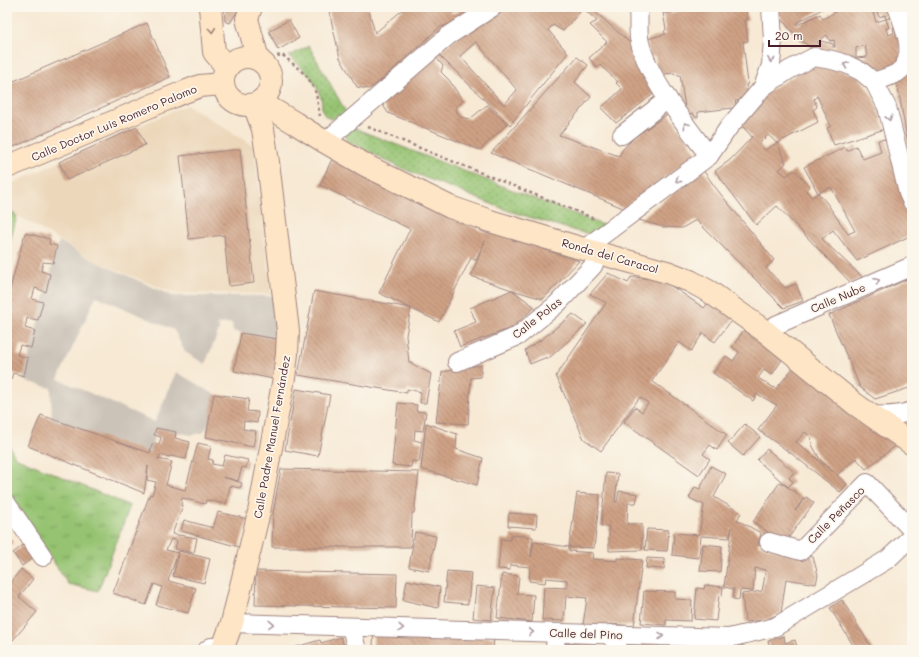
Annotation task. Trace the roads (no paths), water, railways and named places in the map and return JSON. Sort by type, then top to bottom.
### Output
[{"type":"main road","points":[[210,7],[214,52],[225,76],[225,92],[230,99],[237,104],[245,106],[257,103],[266,97],[270,90],[271,83],[271,76],[268,69],[255,51],[247,19],[252,7]]},
{"type":"main road","points":[[225,76],[233,61],[240,57],[249,57],[255,51]]},
{"type":"main road","name":"Calle Doctor Luis Romero Palomo","points":[[7,167],[225,76]]},
{"type":"main road","name":"Ronda del Caracol","points":[[271,76],[290,106],[325,142]]},
{"type":"main road","name":"Ronda del Caracol","points":[[257,103],[295,123],[367,166],[450,206],[490,221],[667,272],[690,281],[710,292],[766,332],[855,404],[912,444]]},
{"type":"main road","name":"Calle Padre Manuel Fernández","points":[[217,649],[232,623],[259,512],[284,378],[287,354],[288,331],[268,162],[257,103]]},
{"type":"main road","points":[[263,129],[271,121],[276,120],[295,123]]},
{"type":"main road","points":[[877,419],[912,433]]},
{"type":"street","points":[[325,142],[448,36],[493,7]]},
{"type":"street","points":[[638,7],[639,38],[646,59],[668,99],[709,156]]},
{"type":"street","points":[[763,87],[771,65],[773,40],[771,7]]},
{"type":"street","points":[[874,82],[896,74],[903,68],[907,61],[909,52],[908,41],[896,7]]},
{"type":"street","points":[[592,251],[612,229],[709,156],[729,127],[763,87],[789,70],[814,58],[832,60],[846,64],[862,72],[874,82],[887,107],[908,193],[912,202]]},
{"type":"street","points":[[622,135],[668,99]]},
{"type":"street","name":"Calle Polas","points":[[457,362],[518,336],[557,304],[593,266],[592,251]]},
{"type":"street","name":"Calle Nube","points":[[766,332],[776,325],[912,266]]},
{"type":"street","points":[[877,419],[886,416],[902,415],[912,411]]},
{"type":"street","name":"Calle Peñasco","points":[[769,542],[801,551],[867,484],[912,530]]},
{"type":"street","points":[[7,504],[43,556]]},
{"type":"street","name":"Calle del Pino","points":[[232,623],[351,626],[556,642],[610,634],[729,638],[775,627],[888,559],[912,536]]},
{"type":"street","points":[[351,626],[357,650]]},
{"type":"street","points":[[610,634],[619,650]]}]
